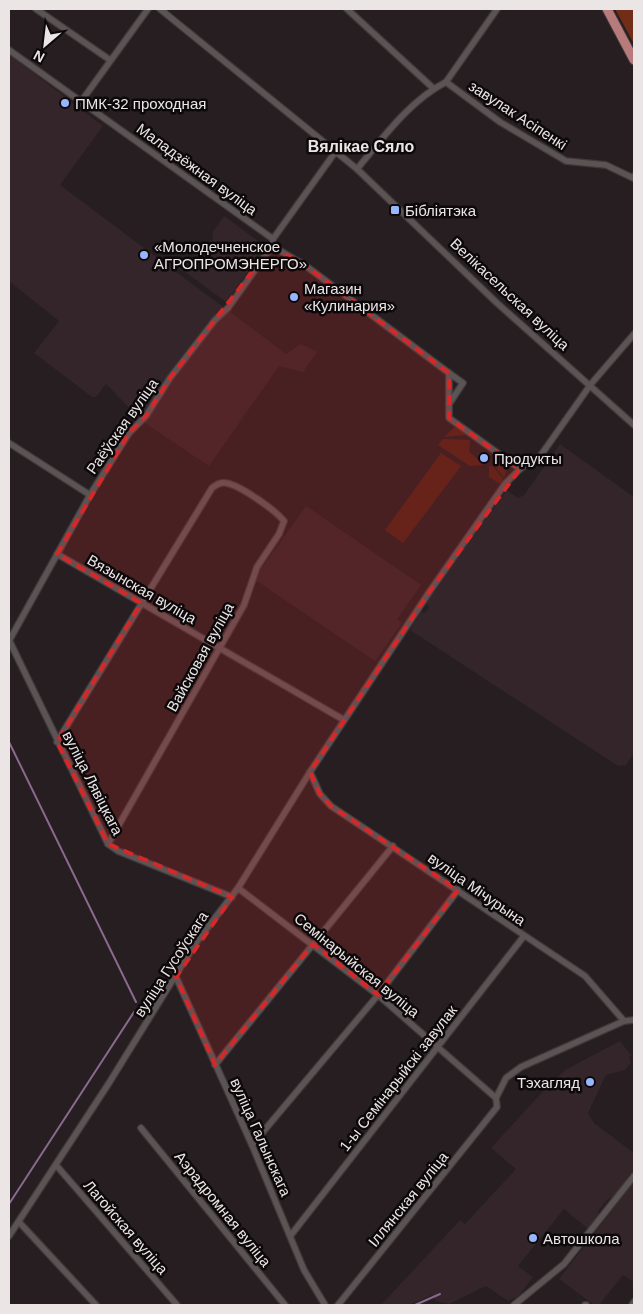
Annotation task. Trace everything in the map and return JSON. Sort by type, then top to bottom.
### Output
[{"type":"main road","points":[[607,9],[634,60]]},
{"type":"street","points":[[36,9],[110,60]]},
{"type":"street","points":[[80,103],[148,9]]},
{"type":"street","name":"Велікасельская вуліца","points":[[160,9],[357,169],[497,303],[591,384],[634,425]]},
{"type":"street","points":[[347,9],[434,88]]},
{"type":"street","name":"завулак Асіпенкі","points":[[357,169],[403,115],[434,88],[446,82],[497,9]]},
{"type":"street","name":"Маладзёжная вуліца","points":[[9,50],[80,103],[146,146],[273,239]]},
{"type":"street","name":"завулак Асіпенкі","points":[[446,82],[500,122],[566,161],[606,165],[633,178],[634,176]]},
{"type":"street","points":[[273,239],[336,152]]},
{"type":"street","name":"Раёўская вуліца","points":[[9,641],[90,496],[129,432],[146,416],[170,378],[215,320],[228,308],[272,246],[273,239]]},
{"type":"street","points":[[272,246],[306,266],[463,383],[449,404]]},
{"type":"street","points":[[344,720],[505,484],[520,469],[541,455],[591,384],[634,334]]},
{"type":"street","points":[[450,373],[449,418],[520,469]]},
{"type":"street","points":[[9,443],[90,496]]},
{"type":"street","name":"Вайсковая вуліца","points":[[108,844],[221,649],[244,605],[257,567],[280,534],[284,521],[278,514],[239,488],[226,483],[219,484],[204,497],[141,603]]},
{"type":"street","name":"Вязынская вуліца","points":[[58,554],[344,720]]},
{"type":"street","points":[[56,742],[141,603]]},
{"type":"street","name":"вуліца Лявіцкага","points":[[9,641],[56,742],[108,844],[118,851],[232,897]]},
{"type":"street","name":"вуліца Гусоўскага","points":[[9,1236],[176,977],[195,944],[238,888],[344,720]]},
{"type":"street","name":"вуліца Мічурына","points":[[310,772],[320,794],[331,806],[394,846],[585,976],[624,1021]]},
{"type":"street","points":[[215,1065],[394,846]]},
{"type":"street","name":"Семінарыйская вуліца","points":[[238,888],[378,995],[496,1098]]},
{"type":"street","points":[[252,1146],[378,995],[458,890]]},
{"type":"street","name":"1-ы Семінарыйскі завулак","points":[[290,1235],[524,936]]},
{"type":"street","name":"вуліца Галынскага","points":[[176,977],[252,1146],[304,1270],[325,1305]]},
{"type":"street","points":[[496,1098],[506,1078],[521,1067],[624,1021],[634,1020]]},
{"type":"street","name":"Іллянская вуліца","points":[[338,1305],[497,1107],[496,1098]]},
{"type":"street","name":"Аэрадромная вуліца","points":[[141,1128],[285,1305]]},
{"type":"street","name":"Лагойская вуліца","points":[[56,1165],[177,1305]]},
{"type":"street","points":[[514,1305],[560,1268],[634,1176]]},
{"type":"street","points":[[19,1222],[96,1305]]},
{"type":"highlighted area","points":[[272,246],[306,266],[449,373],[449,418],[520,469],[430,591],[310,772],[320,794],[331,806],[458,890],[378,995],[313,944],[215,1065],[176,977],[232,897],[108,844],[57,742],[141,603],[57,554],[129,433],[146,416],[170,378]]},
{"type":"shaded area","points":[[615,9],[634,9],[634,44]]},
{"type":"shaded area","points":[[9,54],[103,126],[60,185],[286,354],[301,344],[317,352],[303,372],[279,366],[209,466],[142,421],[106,384],[96,397],[92,397],[34,353],[59,321],[9,281]]},
{"type":"shaded area","points":[[224,216],[266,247],[226,302],[185,272],[185,269],[203,244],[209,243],[213,239],[212,233]]},
{"type":"shaded area","points":[[455,427],[467,435],[444,437]]},
{"type":"shaded area","points":[[443,439],[470,440],[469,451],[483,465],[470,466],[438,445]]},
{"type":"shaded area","points":[[560,444],[634,497],[634,753],[626,765],[618,766],[410,630],[421,612],[425,613],[429,607],[426,602],[431,594],[507,490],[518,498],[524,495]]},
{"type":"shaded area","points":[[441,453],[461,466],[403,543],[385,530]]},
{"type":"shaded area","points":[[504,464],[506,473],[504,478],[494,465]]},
{"type":"shaded area","points":[[489,466],[493,466],[503,479],[500,484],[489,477]]},
{"type":"shaded area","points":[[306,506],[421,585],[397,619],[402,623],[375,661],[254,579]]},
{"type":"shaded area","points":[[620,1041],[632,1056],[629,1057],[631,1063],[625,1070],[606,1075],[588,1113],[594,1123],[634,1153],[634,1170],[614,1196],[607,1200],[598,1211],[599,1215],[588,1229],[564,1209],[518,1266],[533,1277],[519,1296],[508,1301],[486,1286],[449,1304],[436,1301],[432,1295],[409,1305],[381,1305],[460,1220],[465,1224],[516,1169],[491,1148],[565,1070]]},
{"type":"shaded area","points":[[634,1182],[634,1282],[623,1275],[599,1305],[594,1305],[559,1279]]},
{"type":"waterway","points":[[9,742],[136,1002]]},
{"type":"waterway","points":[[9,1204],[134,1012]]},
{"type":"waterway","points":[[415,1305],[440,1294]]},
{"type":"place","name":"ПМК-32 проходная","points":[[65,103]]},
{"type":"place","name":"Бібліятэка","points":[[395,210]]},
{"type":"place","name":"«Молодечненское АГРОПРОМЭНЕРГО»","points":[[144,255]]},
{"type":"place","name":"Магазин «Кулинария»","points":[[294,297]]},
{"type":"place","name":"Продукты","points":[[484,458]]},
{"type":"place","name":"Тэхагляд","points":[[590,1082]]},
{"type":"place","name":"Автошкола","points":[[533,1238]]},
{"type":"district","name":"Вялікае Сяло","points":[[361,146]]}]
